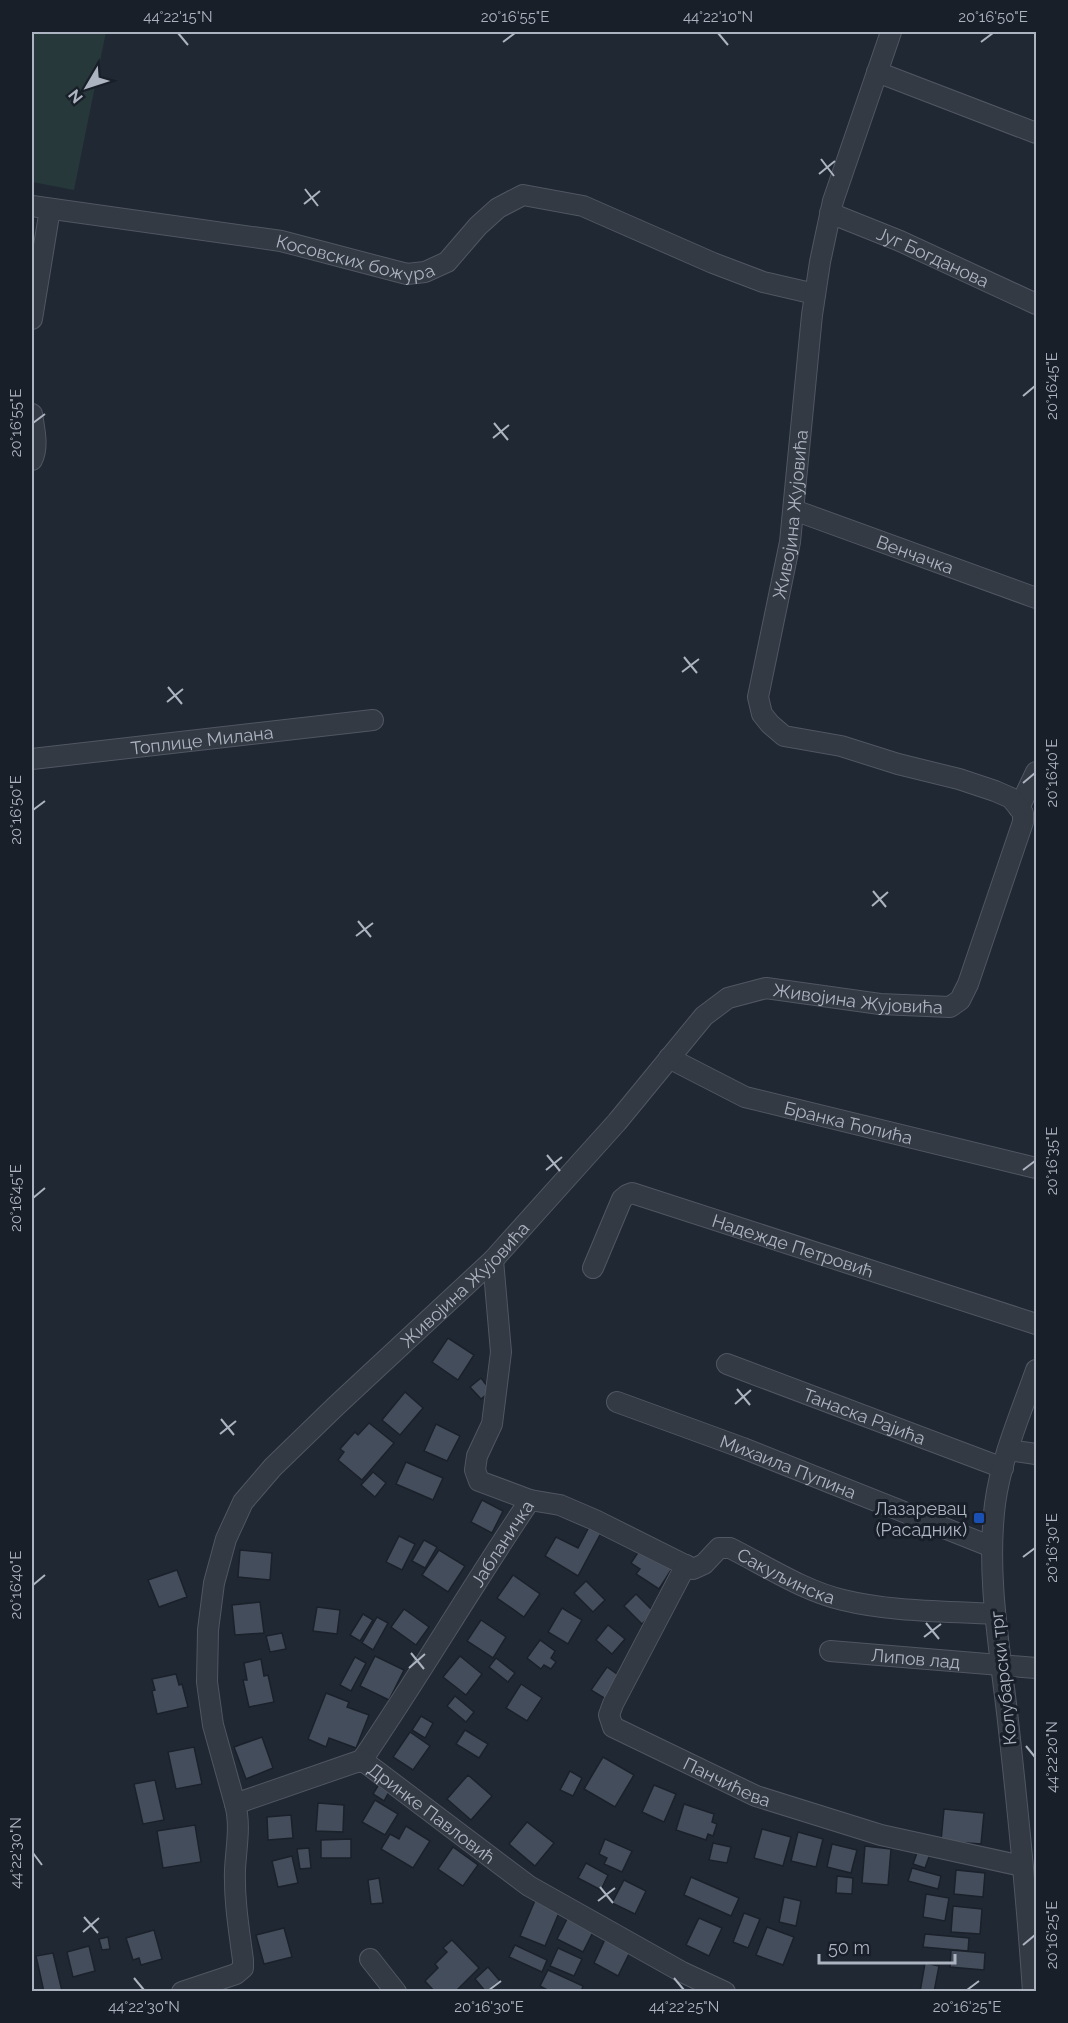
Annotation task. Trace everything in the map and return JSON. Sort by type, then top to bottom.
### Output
[{"type":"street","name":"Живојина Жујовића","points":[[235,1804],[213,1725],[207,1682],[208,1630],[214,1583],[226,1539],[243,1502],[273,1467],[493,1260],[617,1122],[704,1016],[728,998],[766,988],[880,1004],[950,1007],[960,1000],[968,984],[1023,822],[1023,813],[1011,798],[959,779],[898,764],[840,746],[784,736],[762,714],[759,697],[790,542],[815,294],[830,213],[891,32]]},
{"type":"street","points":[[877,72],[1036,133]]},
{"type":"street","name":"Косовских божура","points":[[41,208],[281,241],[407,274],[425,272],[447,262],[478,226],[498,208],[523,195],[583,206],[713,263],[763,282],[815,294]]},
{"type":"street","points":[[32,319],[41,208]]},
{"type":"street","name":"Југ Богданова","points":[[830,213],[900,241],[1036,304]]},
{"type":"street","points":[[32,414],[35,432],[32,460]]},
{"type":"street","name":"Венчачка","points":[[794,510],[1036,598]]},
{"type":"street","name":"Топлице Милана","points":[[32,759],[373,720]]},
{"type":"street","points":[[1019,808],[1036,772]]},
{"type":"street","name":"Бранка Ћопића","points":[[669,1058],[745,1097],[1036,1168]]},
{"type":"street","name":"Надежде Петровић","points":[[593,1268],[621,1199],[632,1193],[1036,1324]]},
{"type":"street","name":"Јабланичка","points":[[362,1760],[397,1709],[479,1575],[530,1500],[479,1481],[475,1470],[477,1456],[492,1424],[501,1352],[493,1260]]},
{"type":"street","name":"Танаска Рајића","points":[[727,1364],[1006,1459],[1036,1454]]},
{"type":"street","name":"Колубарски трг","points":[[1033,1992],[1031,1893],[1022,1866],[1018,1811],[995,1614],[992,1547],[995,1502],[1006,1459],[1036,1370]]},
{"type":"street","name":"Михаила Пупина","points":[[617,1402],[743,1448],[992,1547]]},
{"type":"street","points":[[530,1500],[560,1505],[686,1565]]},
{"type":"street","name":"Сакуљинска","points":[[686,1565],[693,1569],[704,1564],[719,1548],[730,1548],[808,1588],[841,1600],[876,1606],[995,1614]]},
{"type":"street","name":"Панчићева","points":[[686,1565],[613,1704],[609,1715],[613,1727],[756,1796],[881,1835],[1022,1866]]},
{"type":"street","name":"Липов лад","points":[[830,1651],[1036,1668]]},
{"type":"street","name":"Дринке Павловић","points":[[235,1804],[362,1760],[530,1886],[682,1972],[725,1992]]},
{"type":"street","points":[[182,1992],[236,1974],[243,1968],[236,1911],[235,1870],[238,1815],[235,1804]]},
{"type":"street","points":[[370,1959],[396,1992]]},
{"type":"shaded area","points":[[32,32],[106,32],[74,190],[32,182]]},
{"type":"building","points":[[448,1338],[474,1355],[458,1380],[432,1362]]},
{"type":"building","points":[[481,1378],[491,1391],[481,1399],[470,1387]]},
{"type":"building","points":[[405,1392],[423,1408],[400,1435],[382,1420]]},
{"type":"building","points":[[369,1423],[394,1443],[362,1480],[338,1460],[344,1452],[340,1449],[355,1432],[358,1435]]},
{"type":"building","points":[[436,1424],[460,1436],[447,1461],[424,1451]]},
{"type":"building","points":[[406,1462],[443,1478],[433,1500],[396,1484]]},
{"type":"building","points":[[373,1472],[386,1483],[375,1497],[361,1485]]},
{"type":"building","points":[[482,1500],[503,1511],[492,1533],[471,1522]]},
{"type":"building","points":[[589,1527],[601,1533],[578,1576],[545,1556],[556,1537],[578,1548]]},
{"type":"building","points":[[399,1536],[415,1544],[402,1570],[386,1562]]},
{"type":"building","points":[[424,1540],[437,1547],[425,1568],[412,1561]]},
{"type":"building","points":[[240,1550],[272,1553],[270,1580],[238,1577]]},
{"type":"building","points":[[439,1550],[465,1566],[448,1592],[422,1575]]},
{"type":"building","points":[[639,1551],[673,1567],[659,1589],[636,1574],[640,1569],[631,1563]]},
{"type":"building","points":[[177,1570],[187,1597],[159,1607],[148,1580]]},
{"type":"building","points":[[513,1575],[540,1594],[524,1617],[497,1598]]},
{"type":"building","points":[[586,1581],[605,1600],[593,1612],[574,1593]]},
{"type":"building","points":[[636,1594],[654,1612],[642,1624],[624,1606]]},
{"type":"building","points":[[260,1602],[264,1633],[235,1635],[232,1605]]},
{"type":"building","points":[[317,1607],[340,1610],[337,1634],[313,1631]]},
{"type":"building","points":[[562,1608],[582,1620],[568,1644],[548,1632]]},
{"type":"building","points":[[404,1609],[429,1627],[416,1645],[391,1627]]},
{"type":"building","points":[[363,1614],[373,1620],[360,1641],[350,1635]]},
{"type":"building","points":[[377,1617],[388,1623],[373,1650],[362,1643]]},
{"type":"building","points":[[481,1620],[506,1637],[493,1658],[467,1641]]},
{"type":"building","points":[[608,1625],[625,1639],[612,1654],[596,1640]]},
{"type":"building","points":[[282,1633],[286,1649],[270,1652],[266,1636]]},
{"type":"building","points":[[540,1640],[555,1651],[551,1658],[556,1662],[551,1669],[544,1665],[541,1669],[527,1658]]},
{"type":"building","points":[[375,1656],[404,1670],[389,1700],[360,1686]]},
{"type":"building","points":[[460,1656],[482,1674],[466,1695],[443,1677]]},
{"type":"building","points":[[355,1657],[366,1663],[351,1691],[340,1685]]},
{"type":"building","points":[[496,1658],[515,1673],[508,1682],[489,1667]]},
{"type":"building","points":[[261,1659],[264,1676],[268,1675],[274,1702],[249,1707],[243,1680],[247,1680],[244,1663]]},
{"type":"building","points":[[607,1667],[624,1679],[609,1701],[591,1690]]},
{"type":"building","points":[[176,1674],[179,1685],[182,1684],[188,1707],[157,1714],[152,1679]]},
{"type":"building","points":[[521,1684],[542,1698],[527,1721],[506,1708]]},
{"type":"building","points":[[326,1693],[349,1702],[347,1707],[369,1715],[356,1748],[329,1738],[326,1747],[308,1739]]},
{"type":"building","points":[[455,1696],[474,1712],[466,1722],[447,1706]]},
{"type":"building","points":[[421,1716],[433,1723],[425,1738],[412,1730]]},
{"type":"building","points":[[465,1730],[488,1744],[479,1758],[456,1744]]},
{"type":"building","points":[[410,1732],[430,1746],[413,1770],[393,1757]]},
{"type":"building","points":[[262,1737],[273,1768],[246,1779],[234,1747]]},
{"type":"building","points":[[194,1747],[202,1784],[176,1789],[168,1752]]},
{"type":"building","points":[[603,1757],[634,1775],[615,1807],[584,1789]]},
{"type":"building","points":[[570,1771],[582,1778],[573,1796],[560,1790]]},
{"type":"building","points":[[468,1775],[492,1796],[471,1820],[447,1799]]},
{"type":"building","points":[[155,1780],[164,1820],[143,1824],[134,1784]]},
{"type":"building","points":[[379,1784],[390,1790],[384,1801],[373,1794]]},
{"type":"building","points":[[654,1785],[676,1794],[664,1822],[642,1812]]},
{"type":"building","points":[[375,1800],[398,1814],[385,1835],[362,1822]]},
{"type":"building","points":[[318,1803],[344,1805],[343,1832],[316,1831]]},
{"type":"building","points":[[684,1804],[714,1814],[712,1822],[717,1824],[713,1836],[708,1834],[706,1840],[676,1830]]},
{"type":"building","points":[[944,1809],[984,1813],[981,1844],[941,1841]]},
{"type":"building","points":[[291,1815],[293,1838],[268,1840],[267,1817]]},
{"type":"building","points":[[527,1822],[554,1843],[535,1866],[509,1844]]},
{"type":"building","points":[[195,1825],[201,1862],[163,1868],[157,1831]]},
{"type":"building","points":[[406,1826],[430,1841],[413,1868],[381,1849],[390,1834],[399,1839]]},
{"type":"building","points":[[762,1829],[791,1837],[783,1866],[754,1858]]},
{"type":"building","points":[[798,1832],[823,1839],[816,1867],[791,1861]]},
{"type":"building","points":[[351,1839],[351,1858],[321,1858],[321,1840]]},
{"type":"building","points":[[605,1839],[632,1851],[622,1872],[604,1864],[607,1858],[599,1854]]},
{"type":"building","points":[[713,1843],[731,1847],[727,1863],[709,1860]]},
{"type":"building","points":[[832,1844],[857,1850],[851,1873],[827,1867]]},
{"type":"building","points":[[865,1846],[891,1849],[888,1885],[862,1883]]},
{"type":"building","points":[[453,1847],[478,1865],[463,1886],[438,1869]]},
{"type":"building","points":[[309,1848],[311,1868],[300,1869],[297,1849]]},
{"type":"building","points":[[918,1850],[930,1854],[925,1868],[913,1864]]},
{"type":"building","points":[[292,1856],[298,1883],[278,1887],[272,1861]]},
{"type":"building","points":[[586,1863],[608,1875],[601,1890],[578,1878]]},
{"type":"building","points":[[912,1868],[941,1876],[938,1889],[908,1881]]},
{"type":"building","points":[[956,1870],[985,1873],[983,1897],[954,1894]]},
{"type":"building","points":[[837,1876],[853,1878],[852,1894],[836,1893]]},
{"type":"building","points":[[691,1877],[739,1898],[731,1916],[684,1895]]},
{"type":"building","points":[[379,1878],[383,1903],[371,1904],[368,1880]]},
{"type":"building","points":[[624,1880],[646,1891],[635,1914],[612,1903]]},
{"type":"building","points":[[926,1894],[949,1898],[945,1921],[923,1917]]},
{"type":"building","points":[[784,1897],[801,1901],[796,1926],[779,1922]]},
{"type":"building","points":[[536,1898],[561,1908],[545,1946],[520,1936]]},
{"type":"building","points":[[953,1906],[982,1909],[980,1934],[951,1932]]},
{"type":"building","points":[[744,1913],[760,1919],[748,1948],[733,1942]]},
{"type":"building","points":[[569,1915],[595,1928],[583,1952],[557,1939]]},
{"type":"building","points":[[699,1918],[722,1928],[709,1956],[686,1945]]},
{"type":"building","points":[[767,1927],[794,1937],[783,1965],[756,1955]]},
{"type":"building","points":[[284,1928],[292,1957],[264,1964],[256,1935]]},
{"type":"building","points":[[154,1930],[162,1959],[141,1965],[139,1958],[133,1960],[126,1938]]},
{"type":"building","points":[[925,1934],[969,1938],[968,1951],[923,1947]]},
{"type":"building","points":[[607,1935],[632,1948],[618,1976],[594,1963]]},
{"type":"building","points":[[108,1937],[110,1949],[102,1950],[99,1939]]},
{"type":"building","points":[[452,1940],[479,1968],[455,1992],[435,1992],[425,1981],[438,1968],[435,1964],[447,1952],[443,1948]]},
{"type":"building","points":[[515,1945],[547,1960],[542,1972],[509,1957]]},
{"type":"building","points":[[89,1946],[95,1971],[73,1977],[67,1952]]},
{"type":"building","points":[[558,1948],[582,1959],[574,1976],[550,1966]]},
{"type":"building","points":[[951,1950],[985,1953],[984,1970],[950,1967]]},
{"type":"building","points":[[53,1953],[62,1991],[44,1992],[36,1956]]},
{"type":"building","points":[[925,1963],[939,1966],[934,1992],[920,1992]]},
{"type":"building","points":[[488,1967],[500,1981],[486,1992],[475,1979]]},
{"type":"building","points":[[548,1970],[583,1986],[581,1992],[551,1992],[540,1986]]},
{"type":"place","name":"Лазаревац (Расадник)","points":[[979,1518]]}]
